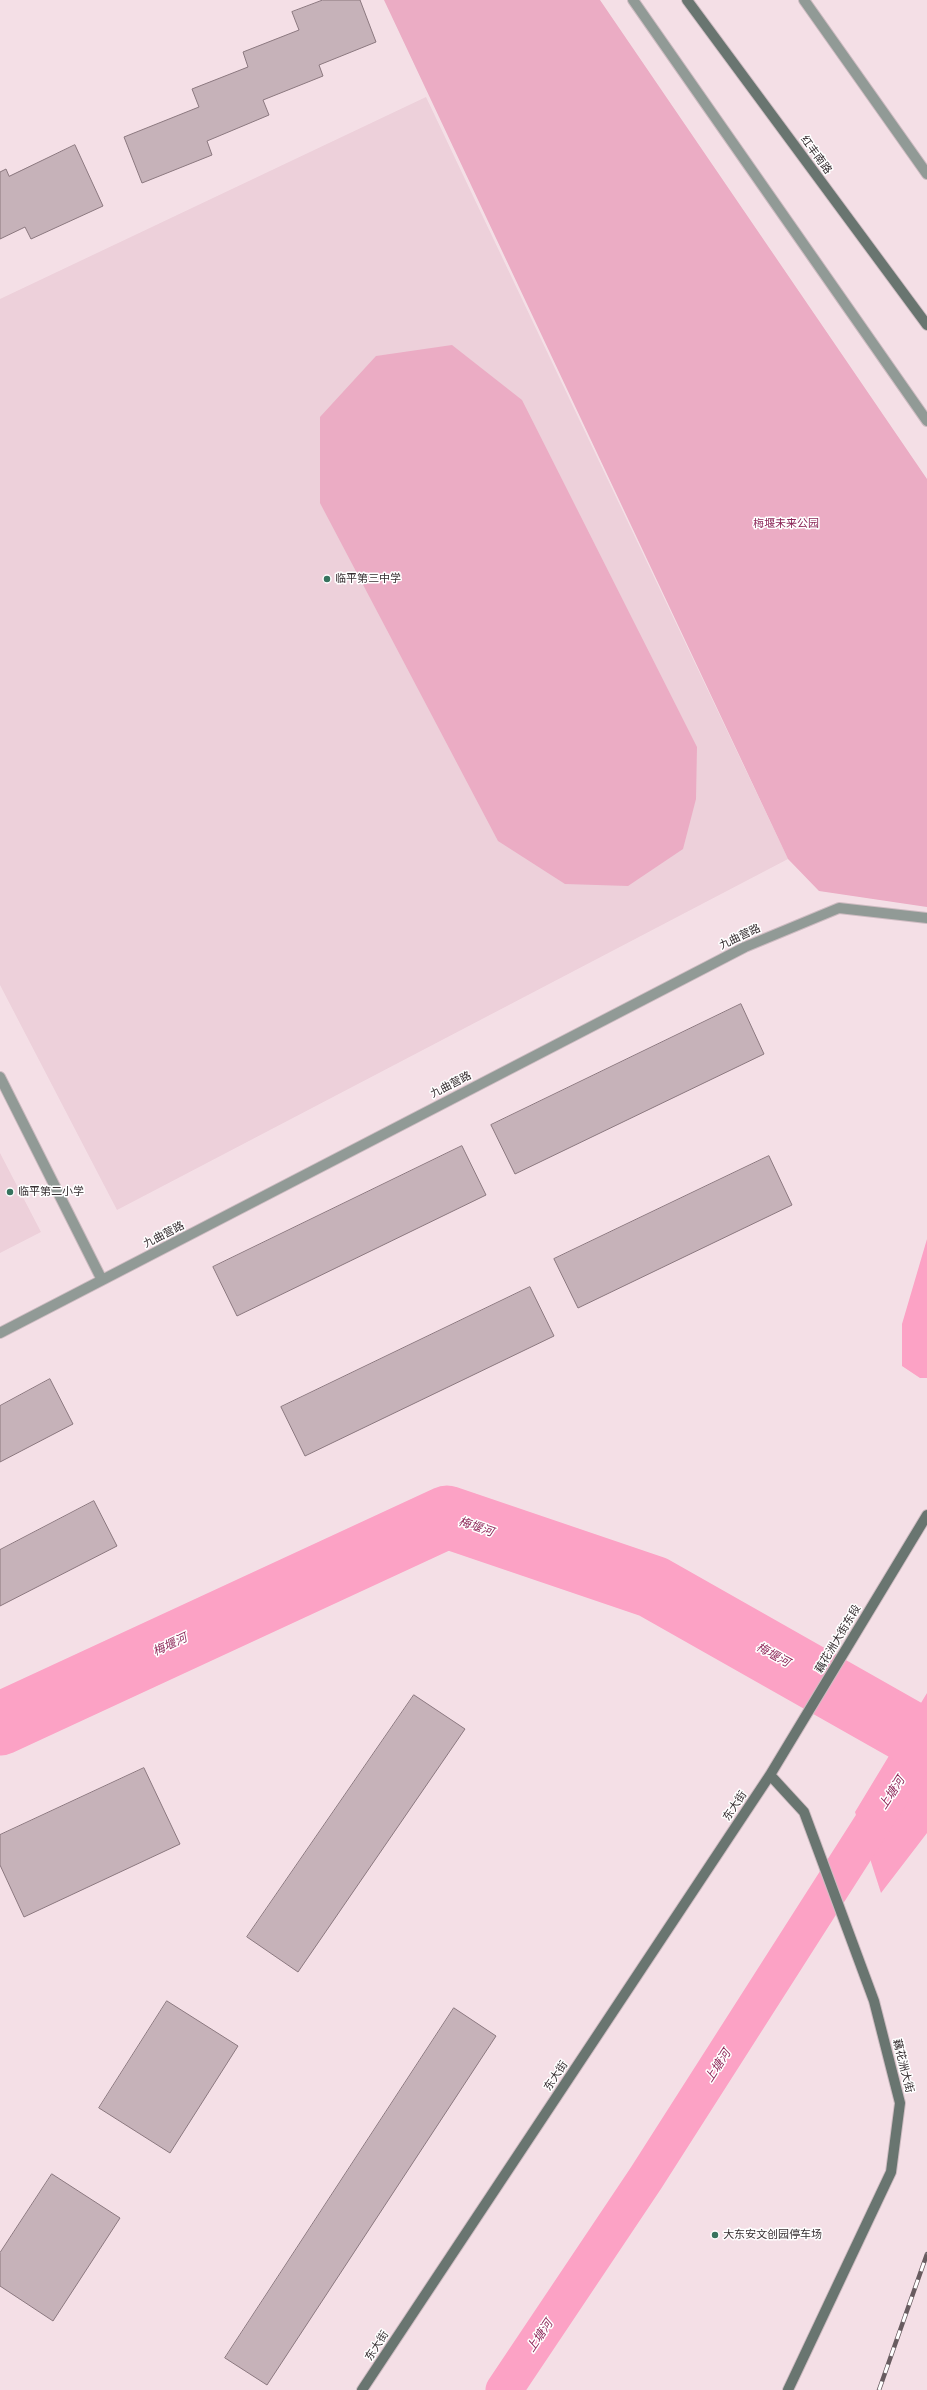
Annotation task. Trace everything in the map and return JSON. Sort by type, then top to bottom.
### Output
[{"type":"street","points":[[633,0],[927,421]]},
{"type":"street","name":"红丰南路","points":[[686,0],[927,325]]},
{"type":"street","points":[[804,0],[927,174]]},
{"type":"street","name":"九曲营路","points":[[0,1333],[744,946],[839,908],[927,918]]},
{"type":"street","points":[[0,1077],[102,1280]]},
{"type":"street","name":"藕花洲大街东段","points":[[771,1774],[927,1515]]},
{"type":"street","name":"藕花洲大街","points":[[771,1774],[804,1812],[874,2001],[900,2103],[891,2172],[788,2390]]},
{"type":"street","name":"东大街","points":[[362,2390],[771,1774]]},
{"type":"shaded area","name":"临平第三中学","points":[[426,97],[788,859],[117,1210],[0,985],[0,299]]},
{"type":"shaded area","name":"临平第二小学","points":[[0,1153],[41,1232],[0,1253]]},
{"type":"green space","name":"梅堰未来公园","points":[[384,0],[600,0],[927,479],[927,907],[819,891],[788,859]]},
{"type":"green space","points":[[452,345],[522,400],[697,747],[696,799],[683,849],[628,886],[565,884],[498,841],[320,503],[320,417],[376,356]]},
{"type":"water","points":[[927,1239],[927,1378],[920,1378],[902,1366],[902,1324]]},
{"type":"water","points":[[927,1693],[927,1833],[881,1893],[855,1812]]},
{"type":"building","points":[[323,0],[360,0],[376,42],[319,65],[323,76],[263,100],[269,115],[207,141],[212,155],[142,183],[124,137],[199,107],[192,89],[248,67],[243,52],[299,30],[292,12]]},
{"type":"building","points":[[75,145],[103,206],[31,239],[25,227],[0,239],[0,172],[6,169],[9,176]]},
{"type":"building","points":[[741,1004],[764,1054],[515,1174],[491,1125]]},
{"type":"building","points":[[462,1146],[486,1195],[237,1316],[213,1267]]},
{"type":"building","points":[[769,1156],[792,1205],[578,1308],[554,1259]]},
{"type":"building","points":[[530,1287],[554,1336],[305,1456],[281,1407]]},
{"type":"building","points":[[50,1379],[73,1424],[0,1462],[0,1406]]},
{"type":"building","points":[[94,1501],[117,1546],[0,1606],[0,1550]]},
{"type":"building","points":[[414,1695],[465,1729],[298,1972],[247,1937]]},
{"type":"building","points":[[144,1768],[180,1844],[24,1917],[0,1865],[0,1835]]},
{"type":"building","points":[[167,2001],[238,2046],[170,2153],[99,2108]]},
{"type":"building","points":[[454,2008],[496,2036],[267,2385],[225,2358]]},
{"type":"building","points":[[52,2174],[120,2218],[53,2321],[0,2286],[0,2253]]},
{"type":"waterway","name":"梅堰河","points":[[0,1724],[447,1517],[653,1587],[925,1741]]},
{"type":"waterway","name":"上塘河","points":[[504,2390],[646,2178],[927,1738]]},
{"type":"railway","points":[[879,2390],[927,2254]]},
{"type":"place","name":"临平第三中学","points":[[327,579]]},
{"type":"place","name":"临平第二小学","points":[[10,1192]]},
{"type":"place","name":"大东安文创园停车场","points":[[715,2235]]}]
